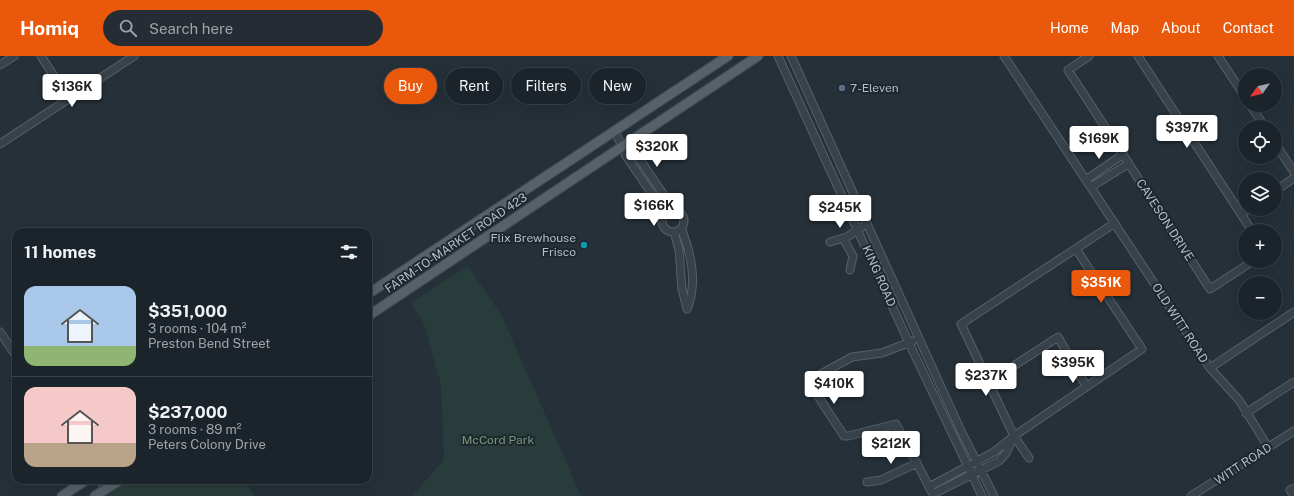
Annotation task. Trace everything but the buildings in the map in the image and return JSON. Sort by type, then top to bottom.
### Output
[{"type":"main road","name":"FARM-TO-MARKET ROAD 423","points":[[372,291],[728,56]]},
{"type":"main road","name":"FARM-TO-MARKET ROAD 423","points":[[372,313],[758,56]]},
{"type":"main road","points":[[62,496],[80,484]]},
{"type":"main road","points":[[95,496],[114,484]]},
{"type":"street","points":[[0,65],[14,56]]},
{"type":"street","points":[[41,56],[69,99]]},
{"type":"street","points":[[0,144],[69,99],[125,59],[134,56]]},
{"type":"street","name":"KING ROAD","points":[[778,56],[858,228],[909,343],[982,496]]},
{"type":"street","name":"KING ROAD","points":[[791,56],[815,112],[919,339],[980,471],[994,496]]},
{"type":"street","name":"OLD WITT ROAD","points":[[1004,56],[1210,368],[1235,395],[1268,447]]},
{"type":"street","name":"CAVESON DRIVE","points":[[1089,56],[1068,70],[1122,156],[1210,289],[1242,268]]},
{"type":"street","points":[[1138,56],[1238,209]]},
{"type":"street","points":[[1218,56],[1238,86]]},
{"type":"street","points":[[805,116],[815,112]]},
{"type":"street","points":[[614,131],[626,156],[665,213]]},
{"type":"street","points":[[623,147],[634,151],[674,210]]},
{"type":"street","points":[[1282,154],[1294,172]]},
{"type":"street","points":[[1086,180],[1122,156]]},
{"type":"street","points":[[1091,188],[1128,164]]},
{"type":"street","points":[[1282,186],[1294,178]]},
{"type":"street","points":[[674,210],[680,212],[684,218],[682,228],[690,250],[692,297],[687,309],[682,289],[680,250],[674,232],[664,227],[662,220],[665,213],[674,210]]},
{"type":"street","points":[[1029,458],[1014,436],[961,324],[1115,223]]},
{"type":"street","points":[[830,242],[843,238],[867,224]]},
{"type":"street","points":[[674,232],[682,228]]},
{"type":"street","points":[[843,238],[853,256],[850,270]]},
{"type":"street","points":[[929,487],[994,452],[1014,436],[1142,349],[1076,249]]},
{"type":"street","points":[[1210,368],[1294,312]]},
{"type":"street","points":[[0,332],[12,350]]},
{"type":"street","points":[[989,382],[1058,337],[1086,386]]},
{"type":"street","points":[[919,339],[882,353],[852,357],[812,380],[810,384],[844,436],[894,423],[896,424],[933,495],[999,461],[1006,453],[1014,436]]},
{"type":"street","points":[[1246,413],[1294,382]]},
{"type":"street","name":"WITT ROAD","points":[[1191,496],[1294,431]]},
{"type":"street","points":[[867,482],[881,480],[917,462]]},
{"type":"street","points":[[103,484],[106,489]]},
{"type":"green space","name":"McCord Park","points":[[468,266],[502,316],[581,496],[412,496],[444,460],[441,385],[424,324],[411,303]]},
{"type":"green space","points":[[123,484],[248,484],[255,496],[105,496]]},
{"type":"place","name":"7-Eleven","points":[[842,88]]},
{"type":"place","name":"Flix Brewhouse Frisco","points":[[584,245]]}]
